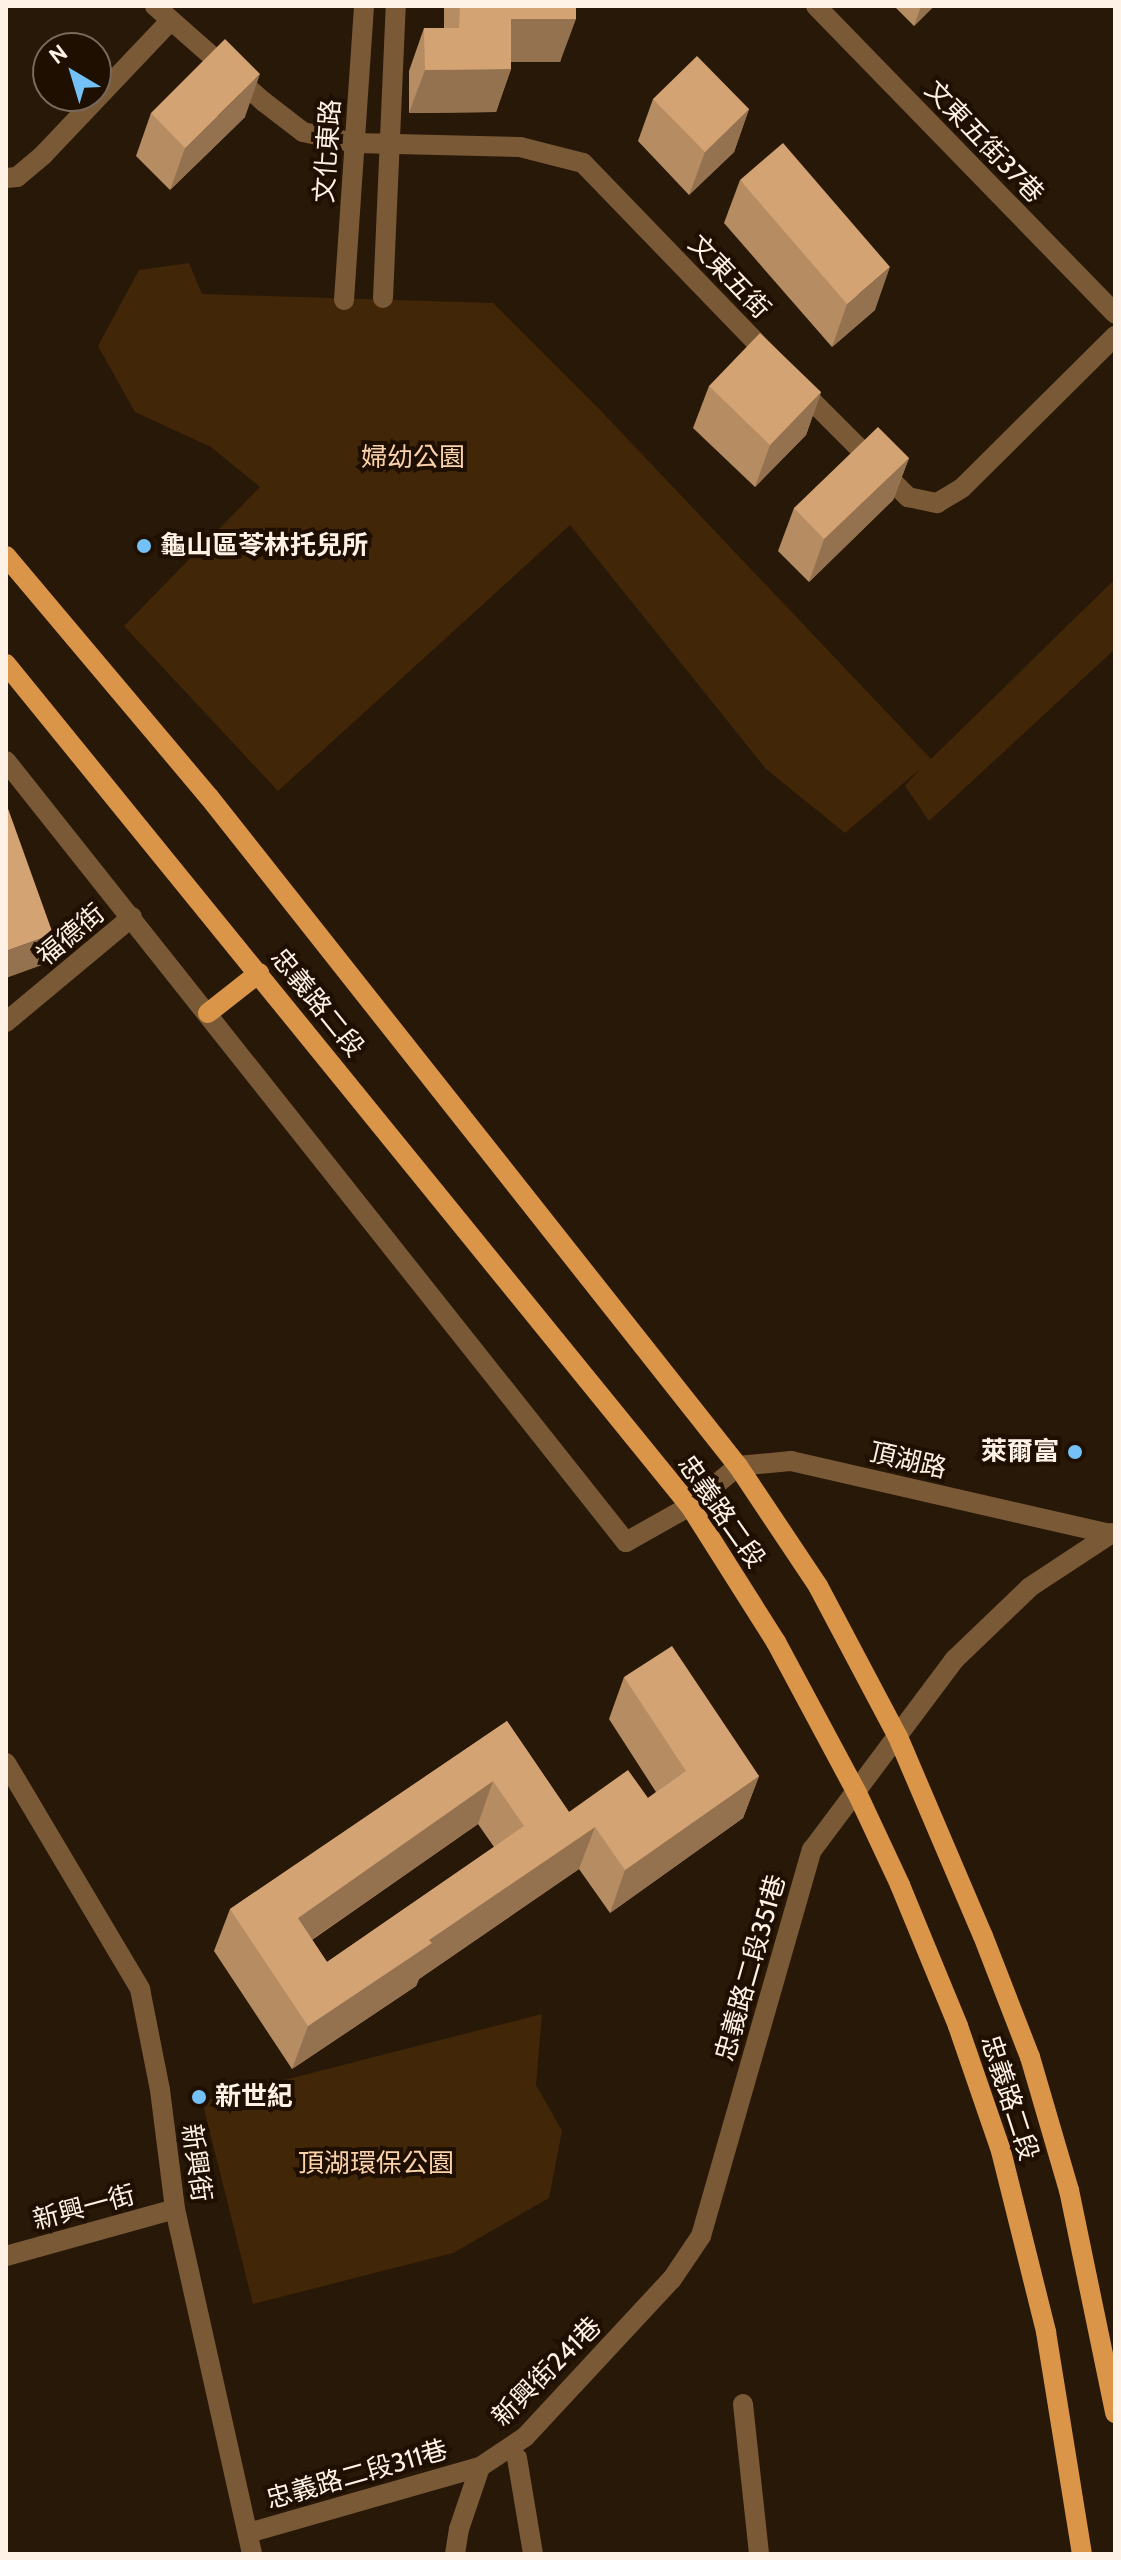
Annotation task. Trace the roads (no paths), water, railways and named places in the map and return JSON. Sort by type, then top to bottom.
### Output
[{"type":"main road","name":"忠義路二段","points":[[6,556],[209,797],[738,1466],[818,1586],[898,1737],[983,1936],[1030,2057],[1069,2190],[1115,2413]]},
{"type":"main road","name":"忠義路二段","points":[[6,664],[690,1506],[776,1642],[857,1793],[958,2026],[1001,2151],[1046,2332],[1082,2554]]},
{"type":"main road","points":[[208,1013],[259,973]]},
{"type":"street","name":"文東五街","points":[[155,6],[303,132],[355,143],[520,147],[583,163],[908,497],[937,503],[962,488],[1115,336]]},
{"type":"street","name":"文化東路","points":[[344,300],[364,6]]},
{"type":"street","points":[[383,298],[396,6]]},
{"type":"street","name":"文東五街37巷","points":[[816,6],[1115,314]]},
{"type":"street","points":[[6,178],[17,177],[44,154],[170,21]]},
{"type":"street","points":[[6,761],[626,1542],[690,1506],[738,1466]]},
{"type":"street","name":"福德街","points":[[6,1022],[132,917]]},
{"type":"street","name":"頂湖路","points":[[738,1466],[791,1461],[1114,1532]]},
{"type":"street","name":"頂湖路","points":[[898,1737],[954,1660],[1030,1587],[1114,1532]]},
{"type":"street","name":"忠義路二段351巷","points":[[701,2236],[812,1850],[898,1737]]},
{"type":"street","name":"新興街","points":[[6,1763],[140,1989],[160,2090],[175,2209],[252,2554]]},
{"type":"street","name":"新興一街","points":[[6,2256],[175,2209]]},
{"type":"street","name":"新興街241巷","points":[[480,2467],[525,2437],[672,2279],[701,2236]]},
{"type":"street","points":[[743,2404],[759,2554]]},
{"type":"street","points":[[517,2458],[533,2554]]},
{"type":"street","points":[[455,2554],[459,2529],[480,2467]]},
{"type":"street","name":"忠義路二段311巷","points":[[248,2533],[480,2467]]},
{"type":"place","name":"龜山區苓林托兒所","points":[[144,546]]},
{"type":"place","name":"萊爾富","points":[[1075,1452]]},
{"type":"place","name":"新世紀","points":[[199,2097]]},
{"type":"park label","name":"婦幼公園","points":[[413,458]]},
{"type":"park label","name":"頂湖環保公園","points":[[376,2164]]}]
